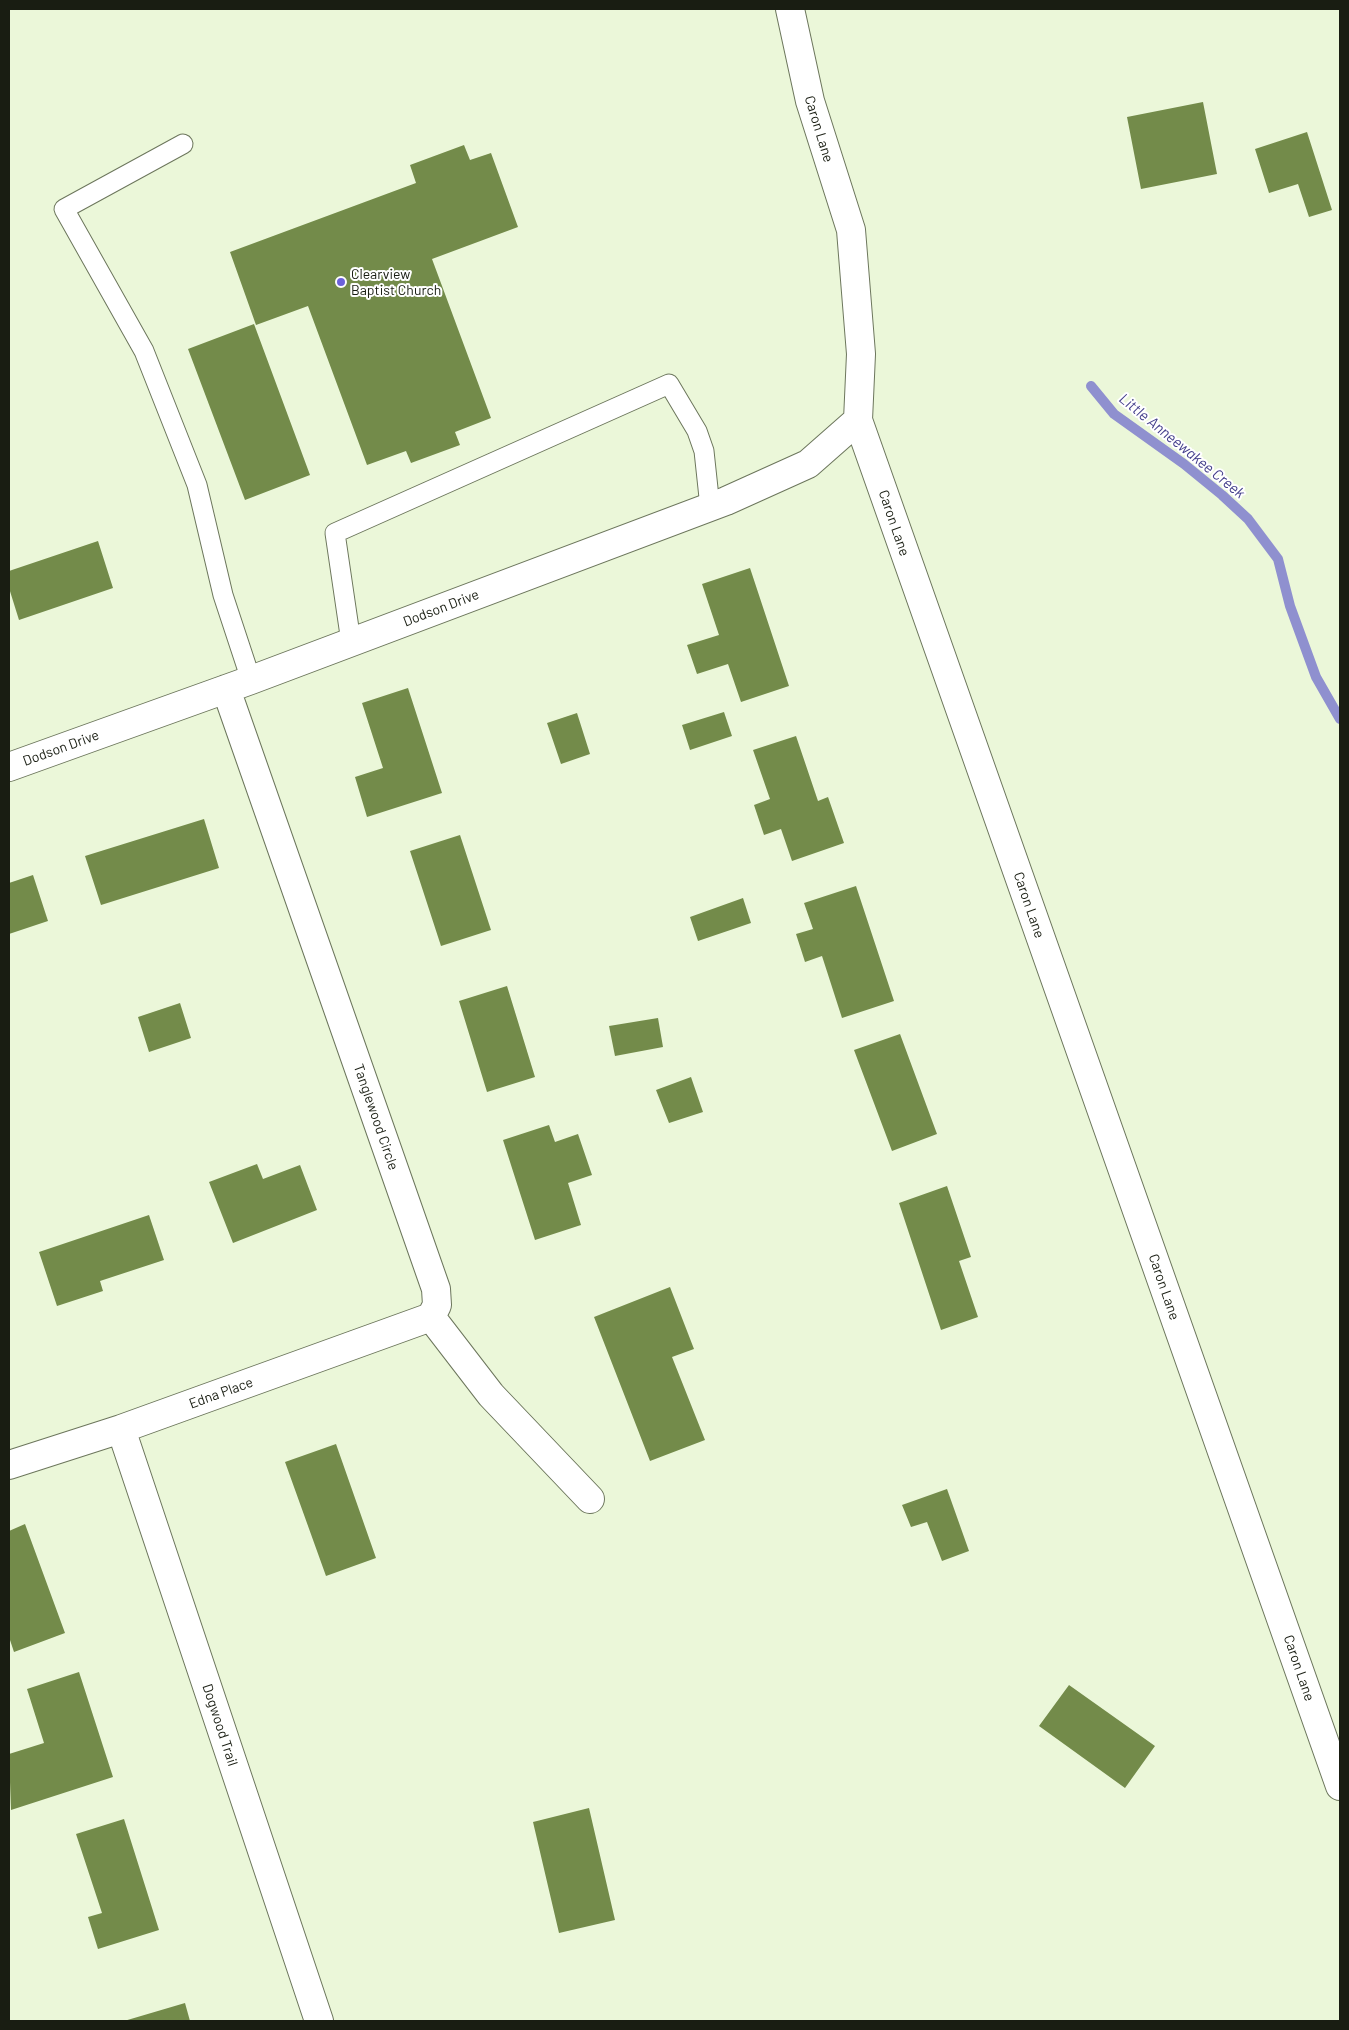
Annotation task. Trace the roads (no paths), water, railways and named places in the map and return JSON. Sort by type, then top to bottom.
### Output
[{"type":"street","name":"Caron Lane","points":[[790,9],[810,101],[850,230],[861,354],[858,420],[1340,1786]]},
{"type":"street","name":"Dodson Drive","points":[[9,767],[251,680],[710,507],[808,464],[858,420]]},
{"type":"street","name":"Tanglewood Circle","points":[[226,689],[436,1289],[437,1305],[431,1317]]},
{"type":"street","name":"Edna Place","points":[[9,1466],[121,1429],[431,1317]]},
{"type":"street","points":[[431,1317],[492,1395],[590,1499]]},
{"type":"street","name":"Dogwood Trail","points":[[121,1429],[319,2021]]},
{"type":"lane","points":[[183,144],[64,209],[144,351],[194,476],[223,595],[251,680]]},
{"type":"lane","points":[[351,642],[335,533],[669,384],[697,431],[704,451],[710,507]]},
{"type":"waterway","name":"Little Anneewakee Creek","points":[[1091,386],[1114,414],[1184,464],[1248,519],[1278,559],[1290,606],[1316,677],[1340,719]]},
{"type":"place","name":"Clearview Baptist Church","points":[[341,282]]}]
